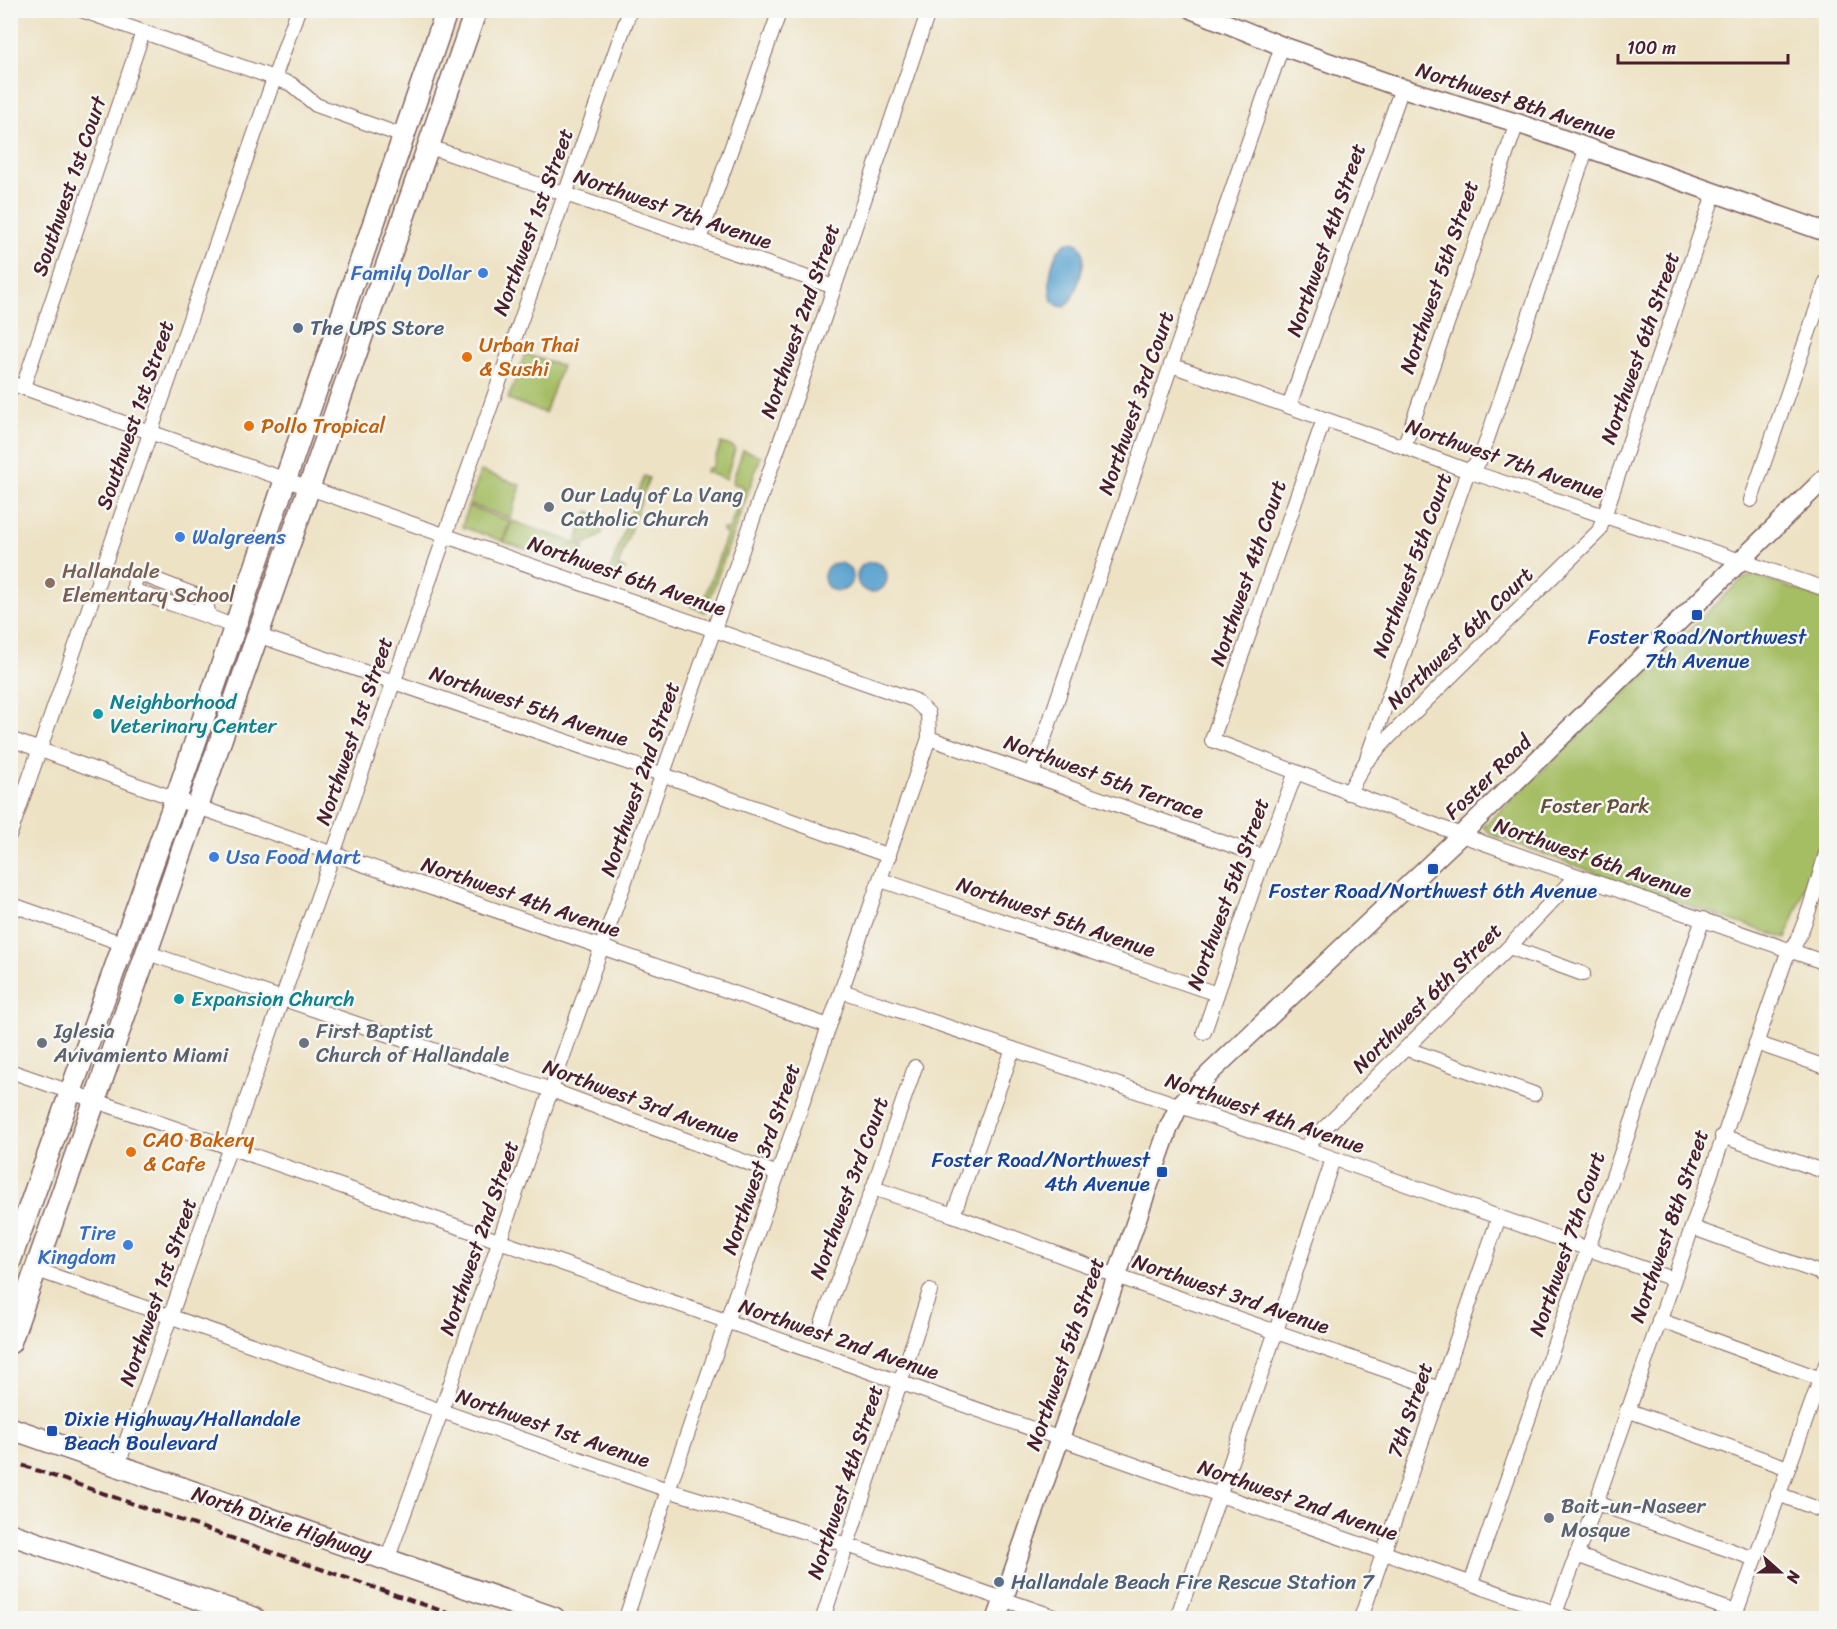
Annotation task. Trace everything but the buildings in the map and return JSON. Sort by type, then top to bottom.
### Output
[{"type":"main road","points":[[11,1260],[287,480],[447,10]]},
{"type":"main road","points":[[10,1343],[476,10]]},
{"type":"main road","points":[[417,96],[420,127],[424,141],[430,147]]},
{"type":"main road","points":[[403,136],[412,156],[413,194]]},
{"type":"main road","name":"North Dixie Highway","points":[[10,1428],[554,1618]]},
{"type":"main road","points":[[10,1534],[254,1618]]},
{"type":"street","points":[[81,10],[274,79],[297,88],[316,105],[403,136]]},
{"type":"street","name":"Southwest 1st Street","points":[[10,834],[298,10]]},
{"type":"street","name":"Northwest 1st Street","points":[[118,1466],[630,10]]},
{"type":"street","points":[[699,240],[780,10]]},
{"type":"street","name":"Northwest 2nd Street","points":[[387,1560],[715,629],[928,10]]},
{"type":"street","name":"Northwest 8th Avenue","points":[[1193,10],[1282,46],[1402,88],[1517,123],[1827,232]]},
{"type":"street","name":"Southwest 1st Court","points":[[17,385],[143,32]]},
{"type":"street","name":"Northwest 3rd Court","points":[[1032,774],[1282,46]]},
{"type":"street","name":"Northwest 4th Street","points":[[1289,406],[1402,88]]},
{"type":"street","name":"Northwest 5th Street","points":[[1404,447],[1517,123]]},
{"type":"street","name":"Northwest 7th Avenue","points":[[430,147],[834,287]]},
{"type":"street","name":"Northwest 5th Court","points":[[1365,763],[1468,471],[1480,460],[1587,147]]},
{"type":"street","name":"Northwest 6th Street","points":[[1605,515],[1714,194]]},
{"type":"street","points":[[1751,500],[1827,282]]},
{"type":"street","name":"Northwest 7th Avenue","points":[[1171,365],[1468,471],[1827,589]]},
{"type":"street","name":"Northwest 6th Avenue","points":[[17,385],[914,700],[928,713]]},
{"type":"street","name":"Northwest 4th Court","points":[[1212,740],[1324,419]]},
{"type":"street","name":"Foster Road","points":[[1179,1106],[1211,1072],[1461,835],[1827,477]]},
{"type":"street","name":"Northwest 6th Court","points":[[1348,793],[1365,763],[1599,531],[1605,515]]},
{"type":"street","points":[[209,615],[206,604],[195,595],[146,576],[141,575],[135,579],[134,588],[138,592],[180,608],[209,615],[234,627]]},
{"type":"street","name":"Northwest 5th Avenue","points":[[257,634],[664,775],[889,856]]},
{"type":"street","name":"Northwest 3rd Street","points":[[626,1618],[668,1490],[929,738],[928,713]]},
{"type":"street","name":"Northwest 5th Terrace","points":[[929,738],[1264,857]]},
{"type":"street","name":"Northwest 4th Avenue","points":[[10,739],[198,807],[830,1026]]},
{"type":"street","name":"Northwest 6th Avenue","points":[[1212,740],[1461,835],[1827,963]]},
{"type":"street","name":"Northwest 5th Street","points":[[1204,1032],[1264,857],[1296,772]]},
{"type":"street","name":"Northwest 8th Street","points":[[1555,1614],[1693,1228],[1722,1136],[1786,958],[1799,936],[1827,854]]},
{"type":"street","name":"Northwest 6th Street","points":[[1304,1148],[1509,947],[1576,876]]},
{"type":"street","name":"Northwest 5th Avenue","points":[[881,879],[1217,994]]},
{"type":"street","points":[[10,904],[124,944]]},
{"type":"street","name":"Northwest 7th Court","points":[[1471,1583],[1703,920]]},
{"type":"street","points":[[1509,947],[1583,974]]},
{"type":"street","name":"Northwest 3rd Avenue","points":[[148,953],[551,1090],[778,1174]]},
{"type":"street","name":"Northwest 4th Avenue","points":[[842,991],[1304,1148],[1673,1279]]},
{"type":"street","points":[[1756,1043],[1827,1067]]},
{"type":"street","points":[[953,1215],[1012,1049]]},
{"type":"street","points":[[1407,1049],[1534,1094]]},
{"type":"street","name":"Northwest 3rd Court","points":[[822,1323],[873,1188],[915,1067]]},
{"type":"street","name":"Northwest 2nd Avenue","points":[[10,1071],[500,1241],[1569,1618]]},
{"type":"street","name":"Northwest 5th Street","points":[[997,1618],[1116,1276],[1169,1127],[1179,1106]]},
{"type":"street","points":[[1722,1136],[1827,1172]]},
{"type":"street","points":[[1177,1618],[1334,1159]]},
{"type":"street","name":"Northwest 3rd Avenue","points":[[873,1188],[1440,1389]]},
{"type":"street","name":"7th Street","points":[[1361,1618],[1499,1216]]},
{"type":"street","points":[[1693,1228],[1827,1275]]},
{"type":"street","name":"Northwest 1st Avenue","points":[[37,1270],[668,1490],[847,1545],[1058,1618]]},
{"type":"street","name":"Northwest 4th Street","points":[[823,1618],[930,1291]]},
{"type":"street","points":[[1659,1320],[1821,1379]]},
{"type":"street","points":[[1576,1555],[1735,1615],[1827,1364]]},
{"type":"street","points":[[1627,1410],[1788,1467]]},
{"type":"street","points":[[1778,1494],[1827,1512]]},
{"type":"street","points":[[1596,1503],[1755,1558]]},
{"type":"green space","points":[[525,354],[562,366],[545,413],[508,399]]},
{"type":"green space","points":[[721,443],[735,449],[726,479],[706,472],[707,468],[712,468]]},
{"type":"green space","points":[[743,450],[761,456],[705,612],[691,606],[693,602],[702,605],[727,534],[723,532],[723,529],[729,530],[744,487],[732,483]]},
{"type":"green space","points":[[481,471],[520,485],[510,518],[469,504]]},
{"type":"green space","points":[[644,476],[649,478],[618,566],[626,570],[617,570],[615,576],[609,573]]},
{"type":"green space","points":[[468,506],[510,521],[503,541],[462,527]]},
{"type":"green space","points":[[588,511],[608,517],[601,535],[587,544],[577,541]]},
{"type":"green space","points":[[512,521],[584,546],[577,566],[504,542]]},
{"type":"green space","name":"Foster Park","points":[[1754,575],[1826,600],[1826,837],[1823,836],[1786,939],[1492,835],[1483,827],[1742,579]]},
{"type":"water","points":[[1068,242],[1080,245],[1083,260],[1077,288],[1065,307],[1052,301],[1050,277],[1057,252]]},
{"type":"water","points":[[872,562],[882,567],[887,577],[882,587],[872,592],[862,587],[857,577],[862,567]]},
{"type":"water","points":[[838,563],[848,567],[852,577],[848,587],[838,591],[828,587],[824,577],[828,567]]},
{"type":"railway","points":[[10,1461],[462,1618]]},
{"type":"place","name":"Family Dollar","points":[[483,273]]},
{"type":"place","name":"The UPS Store","points":[[298,328]]},
{"type":"place","name":"Urban Thai & Sushi","points":[[467,357]]},
{"type":"place","name":"Pollo Tropical","points":[[249,426]]},
{"type":"place","name":"Our Lady of La Vang Catholic Church","points":[[549,507]]},
{"type":"place","name":"Walgreens","points":[[180,537]]},
{"type":"place","name":"Hallandale Elementary School","points":[[50,583]]},
{"type":"place","name":"Foster Road/Northwest 7th Avenue","points":[[1697,615]]},
{"type":"place","name":"Neighborhood Veterinary Center","points":[[98,714]]},
{"type":"place","name":"Usa Food Mart","points":[[214,857]]},
{"type":"place","name":"Foster Road/Northwest 6th Avenue","points":[[1433,869]]},
{"type":"place","name":"Expansion Church","points":[[179,999]]},
{"type":"place","name":"Iglesia Avivamiento Miami","points":[[42,1043]]},
{"type":"place","name":"First Baptist Church of Hallandale","points":[[304,1043]]},
{"type":"place","name":"CAO Bakery & Cafe","points":[[131,1152]]},
{"type":"place","name":"Foster Road/Northwest 4th Avenue","points":[[1162,1172]]},
{"type":"place","name":"Tire Kingdom","points":[[128,1245]]},
{"type":"place","name":"Dixie Highway/Hallandale Beach Boulevard","points":[[52,1431]]},
{"type":"place","name":"Bait-un-Naseer Mosque","points":[[1549,1518]]},
{"type":"place","name":"Hallandale Beach Fire Rescue Station 7","points":[[999,1582]]}]
